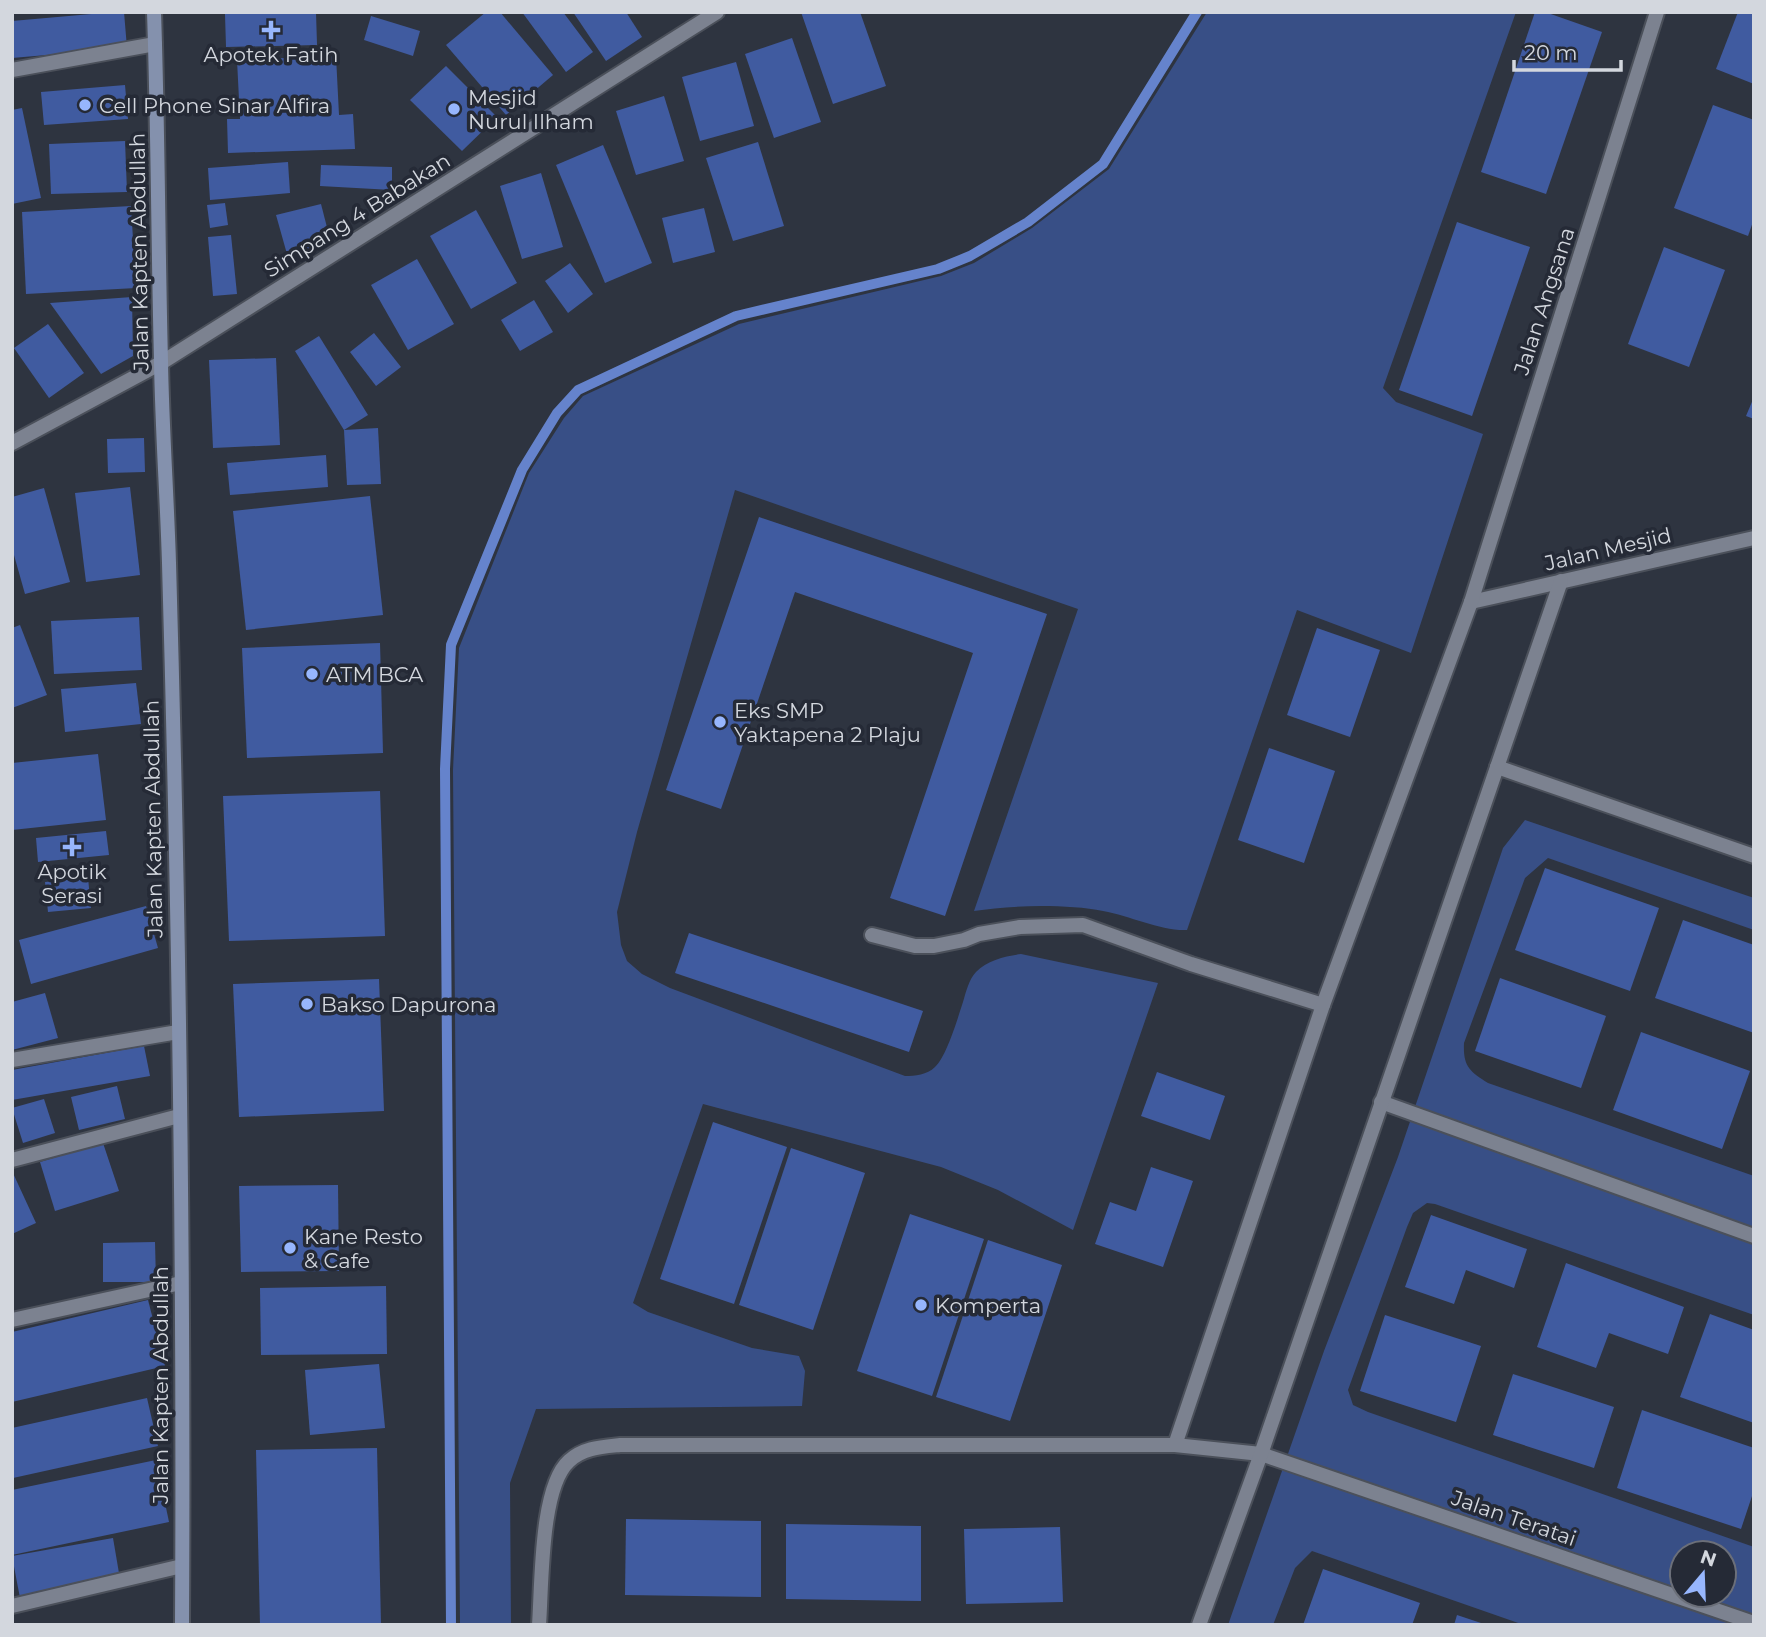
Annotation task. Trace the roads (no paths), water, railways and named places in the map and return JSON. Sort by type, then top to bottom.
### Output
[{"type":"main road","name":"Jalan Kapten Abdullah","points":[[155,12],[179,1116],[182,1625]]},
{"type":"street","name":"Simpang 4 Babakan","points":[[12,443],[161,363],[717,12]]},
{"type":"street","name":"Jalan Angsana","points":[[1175,1445],[1324,1005],[1471,601],[1657,12]]},
{"type":"street","points":[[12,70],[155,44]]},
{"type":"street","name":"Jalan Mesjid","points":[[1471,601],[1754,538]]},
{"type":"street","points":[[1199,1625],[1261,1454],[1561,581]]},
{"type":"street","points":[[1497,767],[1754,856]]},
{"type":"street","points":[[872,935],[915,946],[934,946],[1020,927],[1083,925],[1191,964],[1324,1005]]},
{"type":"street","points":[[12,1059],[177,1032]]},
{"type":"street","points":[[1381,1102],[1754,1236]]},
{"type":"street","points":[[12,1160],[179,1116]]},
{"type":"street","points":[[12,1320],[181,1283]]},
{"type":"street","name":"Jalan Teratai","points":[[540,1625],[550,1496],[563,1468],[570,1460],[593,1448],[620,1445],[1175,1445],[1261,1454],[1754,1623]]},
{"type":"street","points":[[12,1606],[182,1566]]},
{"type":"waterway","points":[[451,1625],[445,769],[451,645],[522,470],[557,413],[578,390],[736,316],[938,269],[970,256],[1028,222],[1103,164],[1197,12]]},
{"type":"place","name":"Apotek Fatih","points":[[271,30]]},
{"type":"place","name":"Cell Phone Sinar Alfira","points":[[85,105]]},
{"type":"place","name":"Mesjid Nurul Ilham","points":[[454,109]]},
{"type":"place","name":"ATM BCA","points":[[312,674]]},
{"type":"place","name":"Eks SMP Yaktapena 2 Plaju","points":[[720,722]]},
{"type":"place","name":"Apotik Serasi","points":[[72,847]]},
{"type":"place","name":"Bakso Dapurona","points":[[307,1004]]},
{"type":"place","name":"Kane Resto & Cafe","points":[[290,1248]]},
{"type":"place","name":"Komperta","points":[[921,1305]]}]
